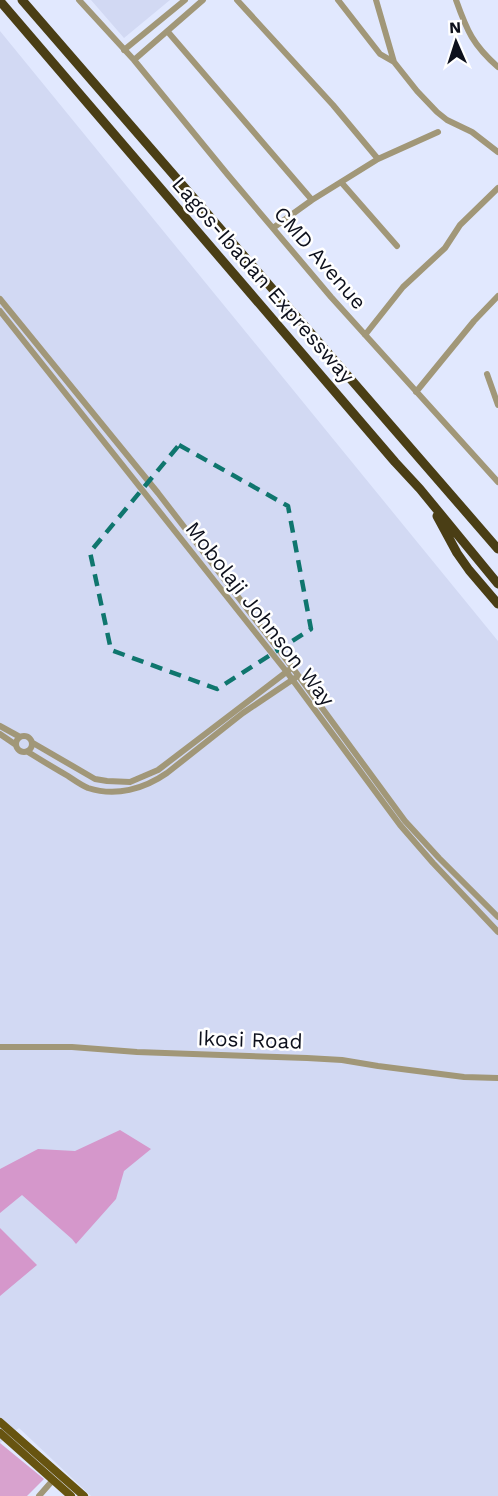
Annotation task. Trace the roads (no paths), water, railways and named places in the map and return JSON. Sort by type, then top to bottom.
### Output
[{"type":"highway","name":"Lagos-Ibadan Expressway","points":[[22,0],[498,549]]},
{"type":"highway","name":"Lagos-Ibadan Expressway","points":[[0,1],[433,504],[498,584]]},
{"type":"highway","points":[[444,487],[433,504],[436,514],[457,553],[498,604]]},
{"type":"main road","points":[[0,1422],[84,1496]]},
{"type":"main road","points":[[0,1433],[71,1496]]},
{"type":"street","name":"CMD Avenue","points":[[79,0],[134,60],[365,335],[498,482]]},
{"type":"street","points":[[123,50],[185,0]]},
{"type":"street","points":[[134,60],[203,0]]},
{"type":"street","points":[[237,0],[333,105],[378,159]]},
{"type":"street","points":[[338,0],[380,54],[394,62],[437,112],[447,120],[472,132],[498,152]]},
{"type":"street","points":[[376,0],[394,62]]},
{"type":"street","points":[[456,0],[467,30],[477,47],[498,67]]},
{"type":"street","points":[[168,32],[312,201]]},
{"type":"street","points":[[273,228],[378,159],[438,132]]},
{"type":"street","points":[[341,182],[397,246]]},
{"type":"street","points":[[365,335],[403,287],[445,249],[460,225],[498,188]]},
{"type":"street","points":[[416,392],[474,321],[498,296]]},
{"type":"street","name":"Mobolaji Johnson Way","points":[[0,299],[158,493],[289,669],[400,825],[498,932]]},
{"type":"street","name":"Mobolaji Johnson Way","points":[[0,311],[289,669]]},
{"type":"street","points":[[487,374],[498,405]]},
{"type":"street","points":[[0,726],[20,737],[28,737],[33,744],[95,779],[107,782],[130,782],[158,770],[289,669]]},
{"type":"street","points":[[0,734],[16,745],[20,751],[28,752],[86,787],[102,791],[130,791],[154,782],[243,713],[295,678]]},
{"type":"street","name":"Mobolaji Johnson Way","points":[[295,678],[405,821],[498,917]]},
{"type":"street","points":[[16,745],[20,737]]},
{"type":"street","points":[[28,752],[33,744]]},
{"type":"street","name":"Ikosi Road","points":[[0,1047],[72,1047],[137,1052],[342,1060],[417,1072],[498,1078]]},
{"type":"street","points":[[39,1496],[53,1480]]}]
